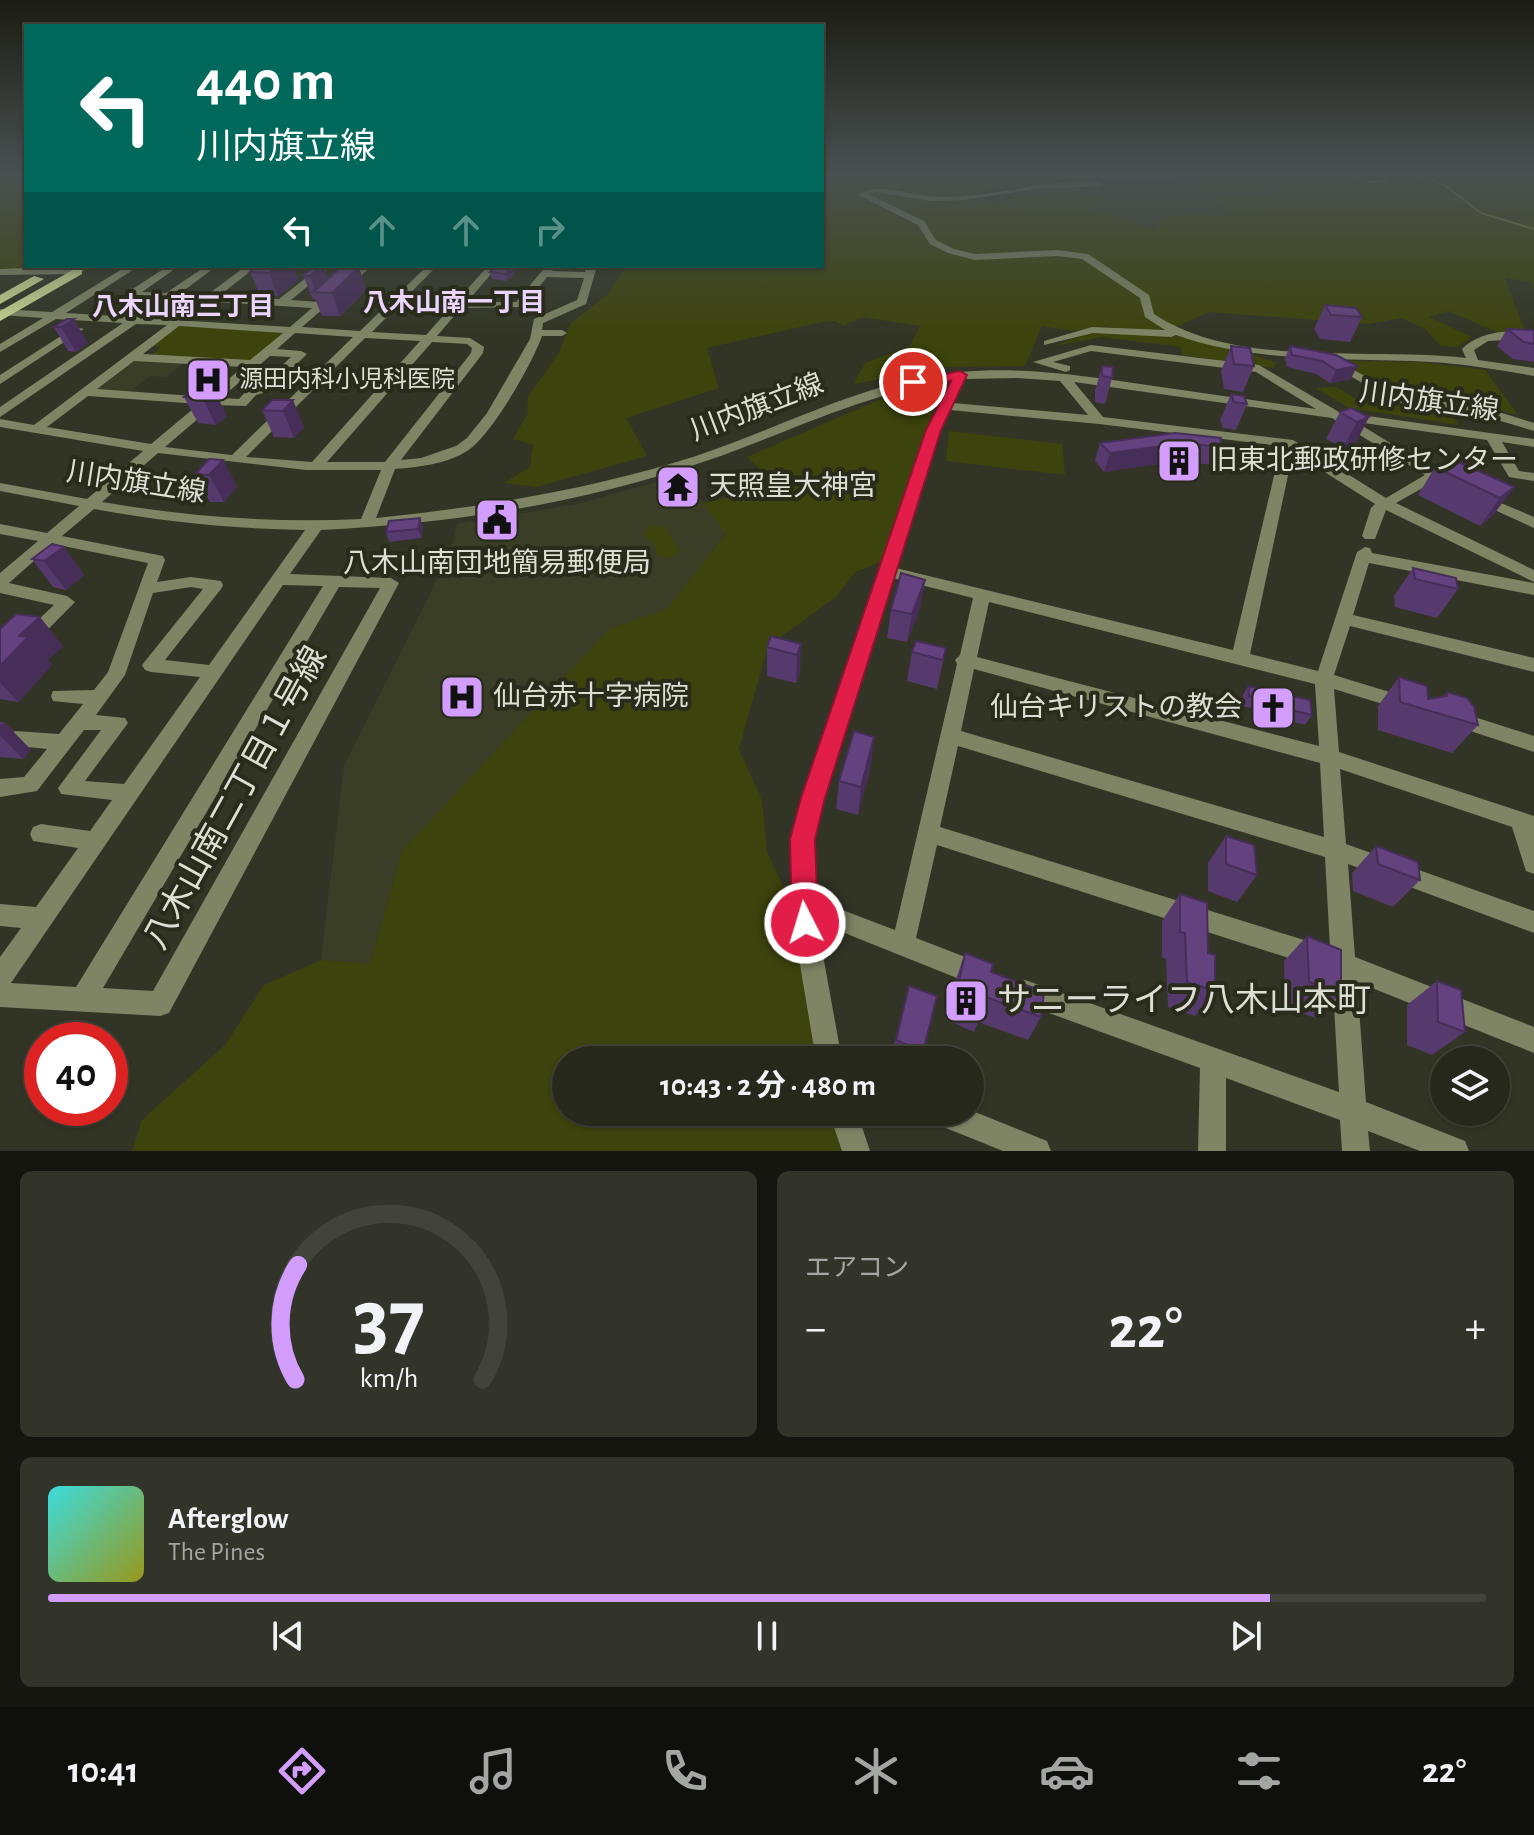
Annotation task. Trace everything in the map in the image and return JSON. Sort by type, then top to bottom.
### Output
[{"type":"main road","points":[[2,311],[82,268]]},
{"type":"main road","points":[[2,311],[53,271]]},
{"type":"street","points":[[924,228],[933,242],[951,251],[975,257],[1058,253],[1085,256],[1145,297],[1149,315],[1177,334]]},
{"type":"street","points":[[0,272],[82,268]]},
{"type":"street","points":[[0,349],[131,268]]},
{"type":"street","points":[[171,268],[132,294],[322,305]]},
{"type":"street","points":[[0,413],[209,268]]},
{"type":"street","points":[[209,299],[249,268]]},
{"type":"street","points":[[282,302],[324,268]]},
{"type":"street","points":[[0,584],[365,268]]},
{"type":"street","points":[[235,460],[430,268]]},
{"type":"street","points":[[317,465],[491,268]]},
{"type":"street","points":[[0,423],[235,460],[317,465],[390,465],[433,461],[472,441],[537,333],[538,321],[582,302],[590,271],[548,270],[519,305],[459,305]]},
{"type":"street","points":[[209,324],[253,292]]},
{"type":"street","points":[[2,311],[470,341],[478,347],[477,353],[390,465],[367,521]]},
{"type":"street","points":[[0,380],[96,318]]},
{"type":"street","points":[[37,429],[178,322]]},
{"type":"street","points":[[1048,343],[1092,330],[1177,334],[1329,358],[1418,358],[1534,372]]},
{"type":"street","points":[[537,333],[562,333]]},
{"type":"street","points":[[1474,363],[1468,349],[1473,343],[1494,337],[1533,338]]},
{"type":"street","points":[[1087,381],[1085,371],[1039,362],[1091,348],[1249,367],[1268,372],[1434,476],[1534,523]]},
{"type":"street","points":[[85,392],[242,403],[252,392],[265,388],[301,354],[267,352]]},
{"type":"street","points":[[132,357],[253,364]]},
{"type":"street","points":[[1329,358],[1399,399],[1486,412],[1534,427]]},
{"type":"street","points":[[827,1046],[804,906],[803,839],[813,798],[943,406],[960,375]]},
{"type":"street","name":"川内旗立線","points":[[0,487],[194,520],[317,524],[468,510],[602,486],[707,456],[874,391],[960,375],[1064,378],[1534,443]]},
{"type":"street","points":[[1064,378],[1099,420]]},
{"type":"street","points":[[943,406],[1099,420],[1288,443],[1384,503],[1534,577]]},
{"type":"street","points":[[1338,416],[1466,485],[1534,516]]},
{"type":"street","points":[[1492,437],[1514,474],[1534,477]]},
{"type":"street","points":[[1240,658],[1288,443]]},
{"type":"street","points":[[1356,1151],[1324,679],[1378,508],[1434,476]]},
{"type":"street","points":[[0,978],[317,524]]},
{"type":"street","points":[[0,529],[157,560],[131,624],[126,655],[99,697],[30,785],[0,788]]},
{"type":"street","points":[[1366,548],[1534,589]]},
{"type":"street","points":[[888,571],[1324,679],[1534,744]]},
{"type":"street","name":"八木山南二丁目１号線","points":[[0,995],[160,1004],[391,583],[278,579]]},
{"type":"street","points":[[82,1000],[334,581]]},
{"type":"street","points":[[145,589],[191,582],[215,585],[151,665],[213,672]]},
{"type":"street","points":[[0,584],[67,602],[0,667]]},
{"type":"street","points":[[903,946],[964,660],[982,595]]},
{"type":"street","points":[[1343,618],[1534,665]]},
{"type":"street","points":[[964,660],[1328,757],[1528,823],[1534,864]]},
{"type":"street","points":[[60,696],[99,697]]},
{"type":"street","points":[[79,722],[118,723],[68,788],[129,793]]},
{"type":"street","points":[[950,736],[1335,850],[1534,922]]},
{"type":"street","points":[[15,739],[64,742]]},
{"type":"street","points":[[927,832],[1343,964],[1534,1040]]},
{"type":"street","points":[[41,834],[96,841]]},
{"type":"street","points":[[804,906],[1213,1062],[1353,1109],[1455,1151]]},
{"type":"street","points":[[0,915],[41,919]]},
{"type":"street","points":[[1212,1151],[1213,1062]]},
{"type":"street","points":[[848,1126],[856,1151]]},
{"type":"street","points":[[965,1126],[993,1142],[1037,1151]]},
{"type":"shaded area","points":[[1150,228],[1272,228],[1210,240]]},
{"type":"shaded area","points":[[137,359],[185,362],[166,377],[150,376],[129,392],[98,390],[97,387]]},
{"type":"shaded area","name":"仙台赤十字病院","points":[[682,475],[726,532],[667,610],[609,629],[402,851],[370,964],[321,960],[344,766],[451,551],[457,524],[577,504]]},
{"type":"green space","points":[[0,228],[24,228],[24,268],[26,268],[0,270]]},
{"type":"green space","points":[[824,228],[1534,228],[1534,290],[1531,282],[1505,278],[1525,332],[1501,334],[1448,311],[1429,317],[1472,337],[1457,347],[1441,346],[1425,329],[1402,318],[1368,324],[1209,312],[1164,332],[1105,327],[1071,331],[1042,326],[1025,366],[949,367],[853,384],[865,363],[910,346],[920,326],[863,317],[843,326],[835,321],[822,322],[707,348],[719,388],[626,418],[647,456],[536,487],[504,483],[530,467],[533,445],[513,439],[527,415],[528,397],[560,351],[571,323],[608,294],[625,268],[824,268]]},
{"type":"green space","points":[[178,326],[282,334],[250,361],[153,355],[161,347],[150,346]]},
{"type":"green space","points":[[1092,332],[1201,339],[1276,362],[1274,368],[1182,355],[1181,347],[1103,337],[1053,346]]},
{"type":"green space","points":[[1346,361],[1422,362],[1485,370],[1518,415],[1473,404],[1398,395],[1349,369]]},
{"type":"green space","points":[[1337,387],[1356,399],[1452,416],[1459,425],[1349,408],[1316,388]]},
{"type":"green space","points":[[928,388],[940,389],[881,562],[855,572],[836,597],[768,646],[739,749],[762,800],[767,852],[790,901],[808,965],[820,1046],[552,1046],[552,1126],[840,1126],[848,1151],[132,1151],[142,1120],[225,1045],[264,985],[321,960],[370,964],[402,851],[609,629],[667,609],[726,533],[703,503],[780,487],[747,457],[886,397]]},
{"type":"green space","points":[[949,431],[1062,444],[1065,475],[946,461]]},
{"type":"green space","points":[[650,525],[665,527],[679,549],[677,555],[665,559],[657,555],[655,546],[644,533]]},
{"type":"building","points":[[256,268],[275,268],[269,273],[250,272]]},
{"type":"building","points":[[312,268],[320,268],[310,276],[303,275]]},
{"type":"building","points":[[341,268],[358,268],[332,293],[313,292]]},
{"type":"building","points":[[494,268],[511,268],[506,274],[490,272]]},
{"type":"building","points":[[1325,305],[1356,308],[1362,317],[1331,315]]},
{"type":"building","points":[[67,319],[74,319],[61,327],[54,327]]},
{"type":"building","points":[[1507,329],[1534,330],[1534,344],[1524,342]]},
{"type":"building","points":[[1231,346],[1250,348],[1254,366],[1234,364]]},
{"type":"building","points":[[1290,346],[1336,355],[1357,366],[1336,370],[1322,361],[1292,355]]},
{"type":"building","points":[[1102,366],[1113,367],[1112,378],[1102,376]]},
{"type":"building","points":[[195,388],[214,390],[203,399],[184,397]]},
{"type":"building","points":[[1231,394],[1244,396],[1247,404],[1234,402]]},
{"type":"building","points":[[272,400],[293,400],[283,411],[262,410]]},
{"type":"building","points":[[1351,408],[1369,417],[1357,422],[1340,412]]},
{"type":"building","points":[[1175,433],[1221,438],[1220,447],[1185,443],[1110,453],[1100,443]]},
{"type":"building","points":[[209,459],[223,460],[209,475],[195,474]]},
{"type":"building","points":[[1454,460],[1514,487],[1500,498],[1435,467]]},
{"type":"building","points":[[420,518],[418,529],[386,532],[389,521]]},
{"type":"building","points":[[52,544],[64,547],[44,561],[32,559]]},
{"type":"building","points":[[1413,568],[1456,578],[1458,589],[1415,579]]},
{"type":"building","points":[[901,573],[925,580],[912,614],[891,610]]},
{"type":"building","points":[[16,614],[40,617],[19,636],[28,637],[0,666],[0,629]]},
{"type":"building","points":[[771,636],[801,644],[797,655],[767,647]]},
{"type":"building","points":[[916,641],[946,648],[943,660],[912,652]]},
{"type":"building","points":[[1399,677],[1427,686],[1428,699],[1447,696],[1447,692],[1467,698],[1474,707],[1478,725],[1400,702]]},
{"type":"building","points":[[1248,686],[1310,700],[1312,715],[1249,696]]},
{"type":"building","points":[[854,731],[874,737],[861,787],[839,781]]},
{"type":"building","points":[[1226,836],[1254,845],[1257,875],[1226,864]]},
{"type":"building","points":[[1376,846],[1418,862],[1420,880],[1378,864]]},
{"type":"building","points":[[1180,894],[1207,903],[1208,953],[1215,955],[1215,991],[1187,982],[1185,933],[1180,932]]},
{"type":"building","points":[[1307,936],[1341,950],[1341,993],[1309,982]]},
{"type":"building","points":[[965,953],[993,964],[991,972],[1044,992],[1041,1017],[986,997],[984,1008],[956,996]]},
{"type":"building","points":[[1437,981],[1461,990],[1465,1032],[1438,1022]]},
{"type":"building","points":[[909,986],[937,996],[924,1046],[910,1046],[896,1040]]},
{"type":"waterway","points":[[1530,228],[1534,229]]},
{"type":"place","name":"源田内科小児科医院","points":[[208,380]]},
{"type":"place","name":"旧東北郵政研修センター","points":[[1179,461]]},
{"type":"place","name":"天照皇大神宮","points":[[678,487]]},
{"type":"place","name":"八木山南団地簡易郵便局","points":[[497,520]]},
{"type":"place","name":"仙台赤十字病院","points":[[462,697]]},
{"type":"place","name":"仙台キリストの教会","points":[[1273,708]]},
{"type":"place","name":"サニーライフ八木山本町","points":[[966,1001]]},
{"type":"district","name":"八木山南一丁目","points":[[454,303]]},
{"type":"district","name":"八木山南三丁目","points":[[183,307]]},
{"type":"route","points":[[805,923],[801,872],[803,839],[813,798],[934,430],[960,375],[913,382]]}]
